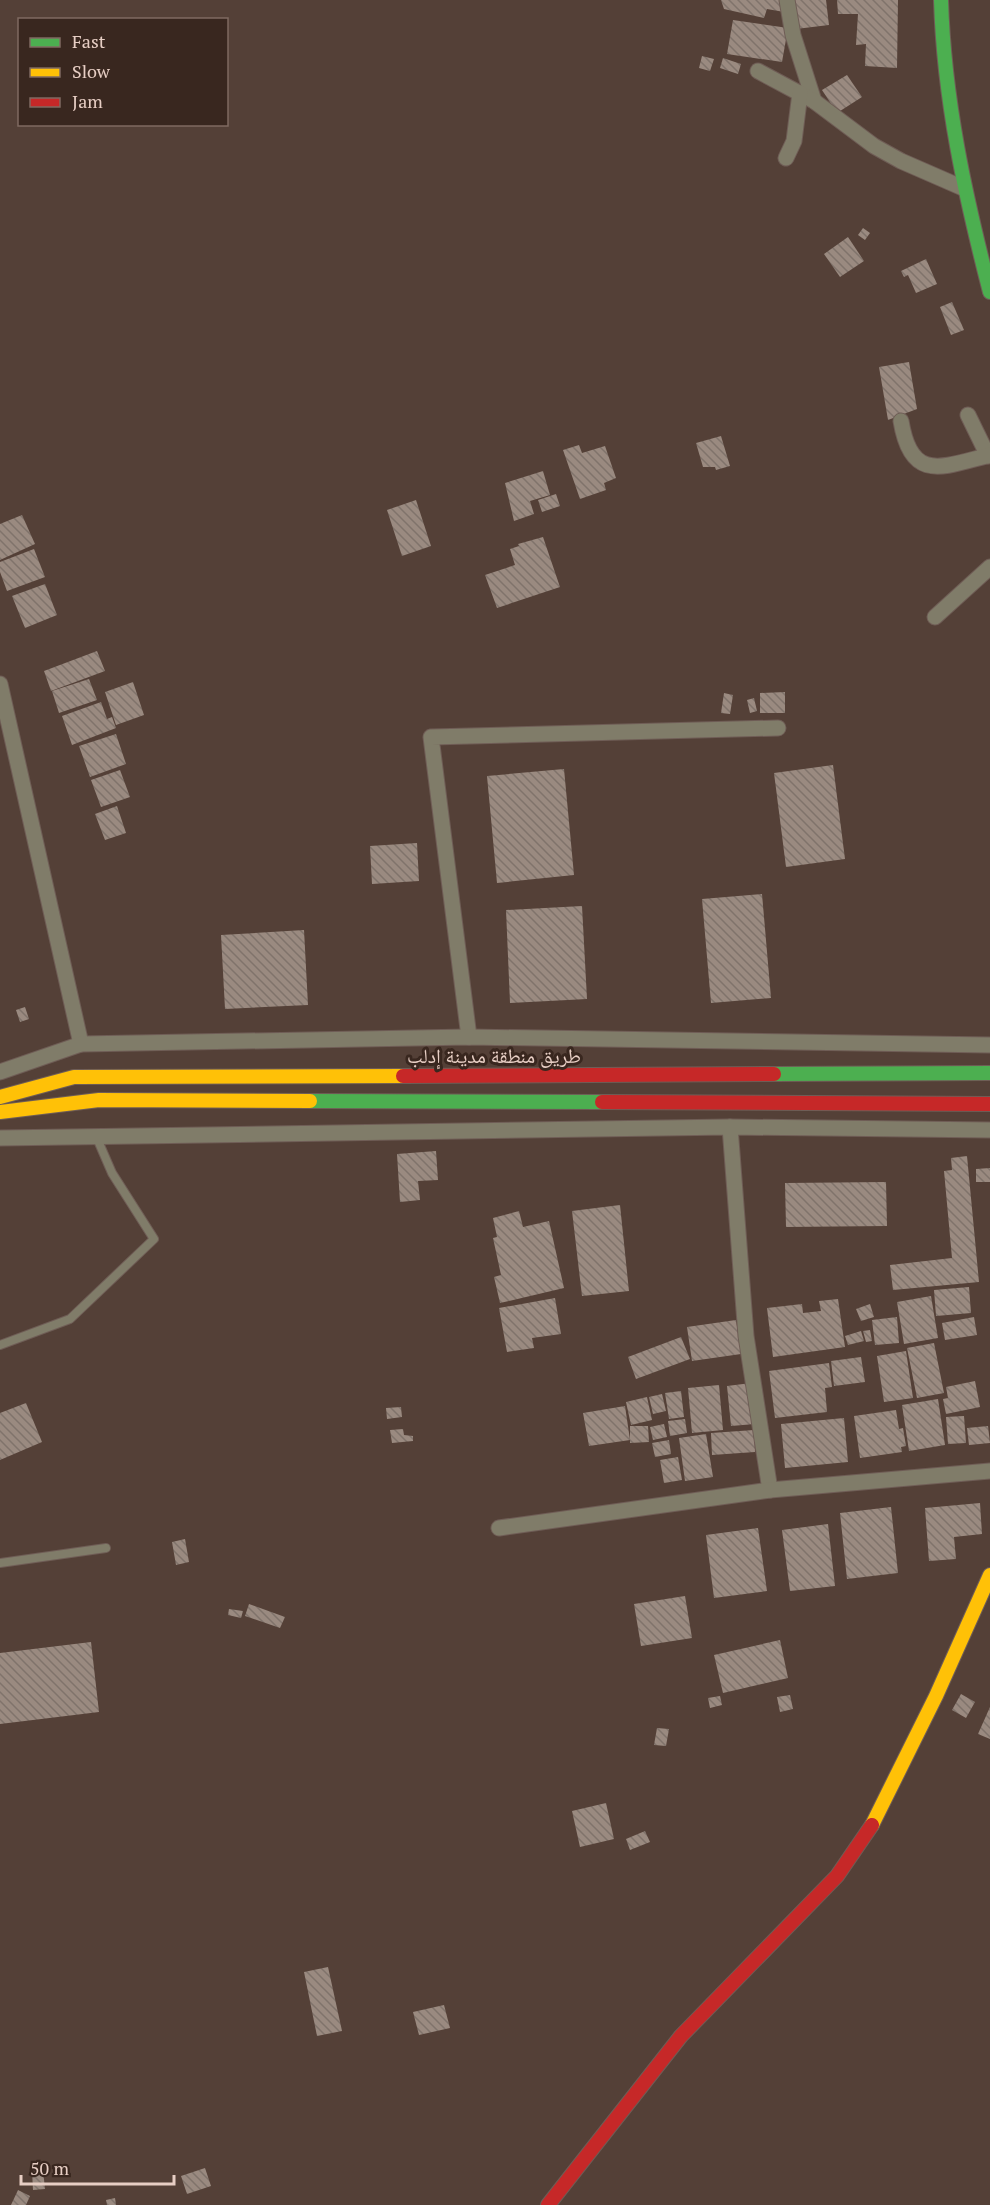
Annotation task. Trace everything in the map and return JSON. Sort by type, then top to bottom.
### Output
[{"type":"main road","points":[[941,0],[950,113],[963,188],[990,292]]},
{"type":"main road","name":"طريق منطقة مدينة إدلب","points":[[0,1097],[74,1077],[990,1073]]},
{"type":"main road","points":[[0,1112],[99,1100],[990,1104]]},
{"type":"main road","points":[[548,2205],[681,2036],[837,1876],[874,1822],[936,1696],[990,1575]]},
{"type":"street","points":[[787,0],[793,35],[814,101]]},
{"type":"street","points":[[758,71],[814,101],[874,146],[901,161],[963,188]]},
{"type":"street","points":[[786,158],[794,141],[800,93]]},
{"type":"street","points":[[901,421],[910,455],[920,463],[936,467],[989,456],[968,415]]},
{"type":"street","points":[[935,617],[990,567]]},
{"type":"street","points":[[0,684],[81,1044]]},
{"type":"street","points":[[469,1037],[431,737],[778,728]]},
{"type":"street","points":[[0,1072],[81,1044],[469,1037],[990,1045]]},
{"type":"street","points":[[730,1127],[746,1336],[770,1490]]},
{"type":"street","points":[[0,1138],[730,1127],[990,1131]]},
{"type":"street","points":[[499,1528],[770,1490],[990,1471]]},
{"type":"lane","points":[[0,1346],[70,1319],[154,1239],[112,1173],[96,1136]]},
{"type":"lane","points":[[0,1563],[106,1548]]},
{"type":"building","points":[[721,0],[782,0],[784,12],[767,9],[764,18],[724,9]]},
{"type":"building","points":[[792,0],[826,0],[829,25],[796,29]]},
{"type":"building","points":[[837,0],[898,0],[897,68],[865,66],[866,44],[856,45],[858,14],[838,14]]},
{"type":"building","points":[[733,20],[788,28],[782,62],[727,54]]},
{"type":"building","points":[[702,56],[714,59],[710,71],[699,68]]},
{"type":"building","points":[[723,58],[741,64],[738,74],[720,68]]},
{"type":"building","points":[[847,75],[862,97],[837,113],[822,90]]},
{"type":"building","points":[[863,228],[870,233],[865,240],[858,235]]},
{"type":"building","points":[[848,237],[864,261],[840,277],[824,254]]},
{"type":"building","points":[[926,259],[937,284],[916,293],[908,275],[904,277],[901,271]]},
{"type":"building","points":[[952,302],[964,330],[951,335],[940,307]]},
{"type":"building","points":[[909,362],[917,409],[888,420],[879,367]]},
{"type":"building","points":[[721,436],[730,466],[716,470],[715,467],[703,467],[696,443]]},
{"type":"building","points":[[579,445],[582,453],[605,446],[616,478],[604,483],[606,490],[580,499],[563,450]]},
{"type":"building","points":[[543,471],[550,495],[530,501],[534,514],[514,521],[505,483]]},
{"type":"building","points":[[556,494],[560,506],[542,512],[538,500]]},
{"type":"building","points":[[416,500],[431,546],[402,556],[387,510]]},
{"type":"building","points":[[22,515],[35,544],[0,560],[0,524]]},
{"type":"building","points":[[543,537],[560,587],[497,608],[485,575],[515,565],[510,549],[519,546],[518,544]]},
{"type":"building","points":[[34,549],[45,577],[7,591],[0,572],[0,562]]},
{"type":"building","points":[[45,584],[57,615],[25,628],[12,596]]},
{"type":"building","points":[[97,651],[105,671],[51,691],[44,671]]},
{"type":"building","points":[[89,679],[97,700],[59,713],[52,691]]},
{"type":"building","points":[[133,682],[144,715],[116,725],[105,692]]},
{"type":"building","points":[[785,692],[785,713],[760,713],[760,693]]},
{"type":"building","points":[[724,693],[733,695],[730,714],[721,713]]},
{"type":"building","points":[[754,698],[757,711],[750,713],[747,700]]},
{"type":"building","points":[[101,702],[107,719],[112,717],[116,728],[72,745],[62,716]]},
{"type":"building","points":[[116,734],[126,764],[90,777],[79,746]]},
{"type":"building","points":[[833,765],[845,859],[786,867],[774,773]]},
{"type":"building","points":[[564,769],[574,875],[497,883],[487,776]]},
{"type":"building","points":[[120,770],[130,797],[101,807],[91,780]]},
{"type":"building","points":[[117,806],[126,833],[105,840],[95,814]]},
{"type":"building","points":[[417,843],[419,881],[372,884],[370,846]]},
{"type":"building","points":[[762,894],[771,998],[711,1003],[702,899]]},
{"type":"building","points":[[582,906],[587,999],[510,1003],[506,910]]},
{"type":"building","points":[[304,930],[308,1005],[225,1009],[221,935]]},
{"type":"building","points":[[25,1007],[29,1019],[20,1022],[16,1010]]},
{"type":"building","points":[[436,1151],[438,1180],[418,1181],[420,1200],[400,1202],[397,1154]]},
{"type":"building","points":[[967,1156],[979,1282],[893,1290],[890,1265],[952,1258],[944,1171],[952,1170],[951,1158]]},
{"type":"building","points":[[990,1168],[990,1182],[976,1182],[976,1169]]},
{"type":"building","points":[[886,1182],[887,1226],[786,1227],[785,1183]]},
{"type":"building","points":[[620,1205],[629,1291],[582,1296],[572,1211]]},
{"type":"building","points":[[519,1211],[523,1227],[549,1221],[564,1288],[500,1303],[494,1277],[501,1275],[493,1238],[497,1237],[493,1218]]},
{"type":"building","points":[[969,1287],[971,1313],[936,1316],[934,1290]]},
{"type":"building","points":[[931,1296],[938,1338],[904,1344],[897,1302]]},
{"type":"building","points":[[555,1298],[561,1334],[532,1338],[534,1348],[507,1352],[499,1308]]},
{"type":"building","points":[[838,1299],[845,1347],[773,1357],[767,1308],[802,1304],[803,1313],[821,1311],[819,1301]]},
{"type":"building","points":[[870,1304],[874,1317],[861,1321],[856,1309]]},
{"type":"building","points":[[897,1317],[899,1343],[875,1345],[872,1320]]},
{"type":"building","points":[[974,1317],[977,1335],[945,1340],[942,1323]]},
{"type":"building","points":[[736,1320],[741,1354],[692,1361],[687,1327]]},
{"type":"building","points":[[870,1330],[872,1341],[866,1342],[863,1331]]},
{"type":"building","points":[[861,1331],[864,1341],[848,1345],[845,1336]]},
{"type":"building","points":[[681,1337],[690,1359],[636,1379],[628,1357]]},
{"type":"building","points":[[934,1343],[944,1393],[917,1398],[907,1348]]},
{"type":"building","points":[[906,1351],[913,1398],[884,1402],[877,1356]]},
{"type":"building","points":[[861,1357],[865,1382],[834,1386],[831,1361]]},
{"type":"building","points":[[829,1363],[832,1387],[825,1388],[827,1412],[775,1418],[769,1371]]},
{"type":"building","points":[[975,1381],[980,1407],[946,1414],[943,1399],[948,1398],[946,1387]]},
{"type":"building","points":[[751,1383],[755,1424],[731,1426],[727,1386]]},
{"type":"building","points":[[719,1385],[723,1430],[692,1433],[688,1388]]},
{"type":"building","points":[[681,1391],[684,1417],[669,1419],[665,1393]]},
{"type":"building","points":[[662,1394],[666,1411],[653,1414],[649,1397]]},
{"type":"building","points":[[647,1397],[652,1420],[631,1425],[626,1402]]},
{"type":"building","points":[[938,1399],[945,1445],[909,1451],[902,1405]]},
{"type":"building","points":[[26,1403],[42,1442],[0,1460],[0,1413]]},
{"type":"building","points":[[625,1406],[630,1440],[589,1446],[583,1413]]},
{"type":"building","points":[[401,1407],[402,1417],[387,1419],[386,1408]]},
{"type":"building","points":[[896,1410],[899,1429],[903,1428],[906,1446],[901,1447],[902,1452],[860,1458],[854,1416]]},
{"type":"building","points":[[964,1416],[966,1443],[948,1444],[946,1417]]},
{"type":"building","points":[[844,1418],[848,1462],[785,1468],[781,1424]]},
{"type":"building","points":[[685,1419],[687,1433],[670,1436],[668,1421]]},
{"type":"building","points":[[664,1424],[667,1437],[653,1440],[650,1427]]},
{"type":"building","points":[[630,1426],[648,1426],[649,1442],[630,1443]]},
{"type":"building","points":[[988,1426],[990,1443],[969,1445],[967,1428]]},
{"type":"building","points":[[403,1429],[404,1435],[413,1436],[413,1441],[392,1443],[390,1430]]},
{"type":"building","points":[[754,1430],[755,1452],[712,1455],[711,1433]]},
{"type":"building","points":[[706,1434],[713,1477],[685,1481],[679,1438]]},
{"type":"building","points":[[669,1440],[671,1454],[655,1457],[652,1443]]},
{"type":"building","points":[[678,1457],[682,1480],[664,1483],[660,1460]]},
{"type":"building","points":[[980,1503],[982,1534],[954,1537],[956,1559],[929,1561],[925,1508]]},
{"type":"building","points":[[891,1507],[898,1573],[847,1579],[840,1513]]},
{"type":"building","points":[[828,1524],[835,1586],[790,1591],[782,1530]]},
{"type":"building","points":[[758,1528],[767,1591],[714,1598],[706,1535]]},
{"type":"building","points":[[185,1539],[189,1562],[176,1565],[172,1542]]},
{"type":"building","points":[[685,1596],[692,1638],[641,1646],[634,1604]]},
{"type":"building","points":[[249,1604],[285,1617],[280,1628],[245,1616]]},
{"type":"building","points":[[229,1609],[243,1611],[241,1618],[228,1615]]},
{"type":"building","points":[[780,1640],[788,1678],[723,1693],[714,1655]]},
{"type":"building","points":[[91,1642],[99,1712],[0,1724],[0,1653]]},
{"type":"building","points":[[961,1694],[975,1702],[966,1718],[952,1710]]},
{"type":"building","points":[[790,1695],[793,1709],[780,1712],[777,1697]]},
{"type":"building","points":[[720,1696],[722,1705],[710,1708],[708,1698]]},
{"type":"building","points":[[990,1707],[990,1739],[978,1734]]},
{"type":"building","points":[[657,1728],[669,1729],[666,1746],[654,1745]]},
{"type":"building","points":[[606,1803],[614,1839],[580,1847],[572,1811]]},
{"type":"building","points":[[645,1831],[650,1842],[630,1850],[626,1839]]},
{"type":"building","points":[[328,1967],[342,2031],[317,2036],[304,1972]]},
{"type":"building","points":[[444,2005],[450,2028],[419,2035],[413,2012]]},
{"type":"building","points":[[205,2168],[211,2186],[187,2194],[181,2176]]},
{"type":"building","points":[[43,2170],[45,2189],[33,2190],[32,2171]]},
{"type":"building","points":[[18,2190],[30,2196],[26,2205],[11,2205]]},
{"type":"building","points":[[115,2198],[116,2205],[107,2205],[106,2200]]},
{"type":"traffic: fast","points":[[941,0],[946,74],[957,147],[990,292]]},
{"type":"traffic: fast","points":[[774,1074],[990,1073]]},
{"type":"traffic: fast","points":[[310,1101],[602,1102]]},
{"type":"traffic: slow","points":[[0,1097],[74,1077],[403,1076]]},
{"type":"traffic: slow","points":[[0,1112],[99,1100],[310,1101]]},
{"type":"traffic: slow","points":[[872,1825],[936,1696],[990,1575]]},
{"type":"traffic: jam","points":[[403,1076],[774,1074]]},
{"type":"traffic: jam","points":[[602,1102],[990,1104]]},
{"type":"traffic: jam","points":[[548,2205],[681,2036],[837,1876],[872,1825]]}]
